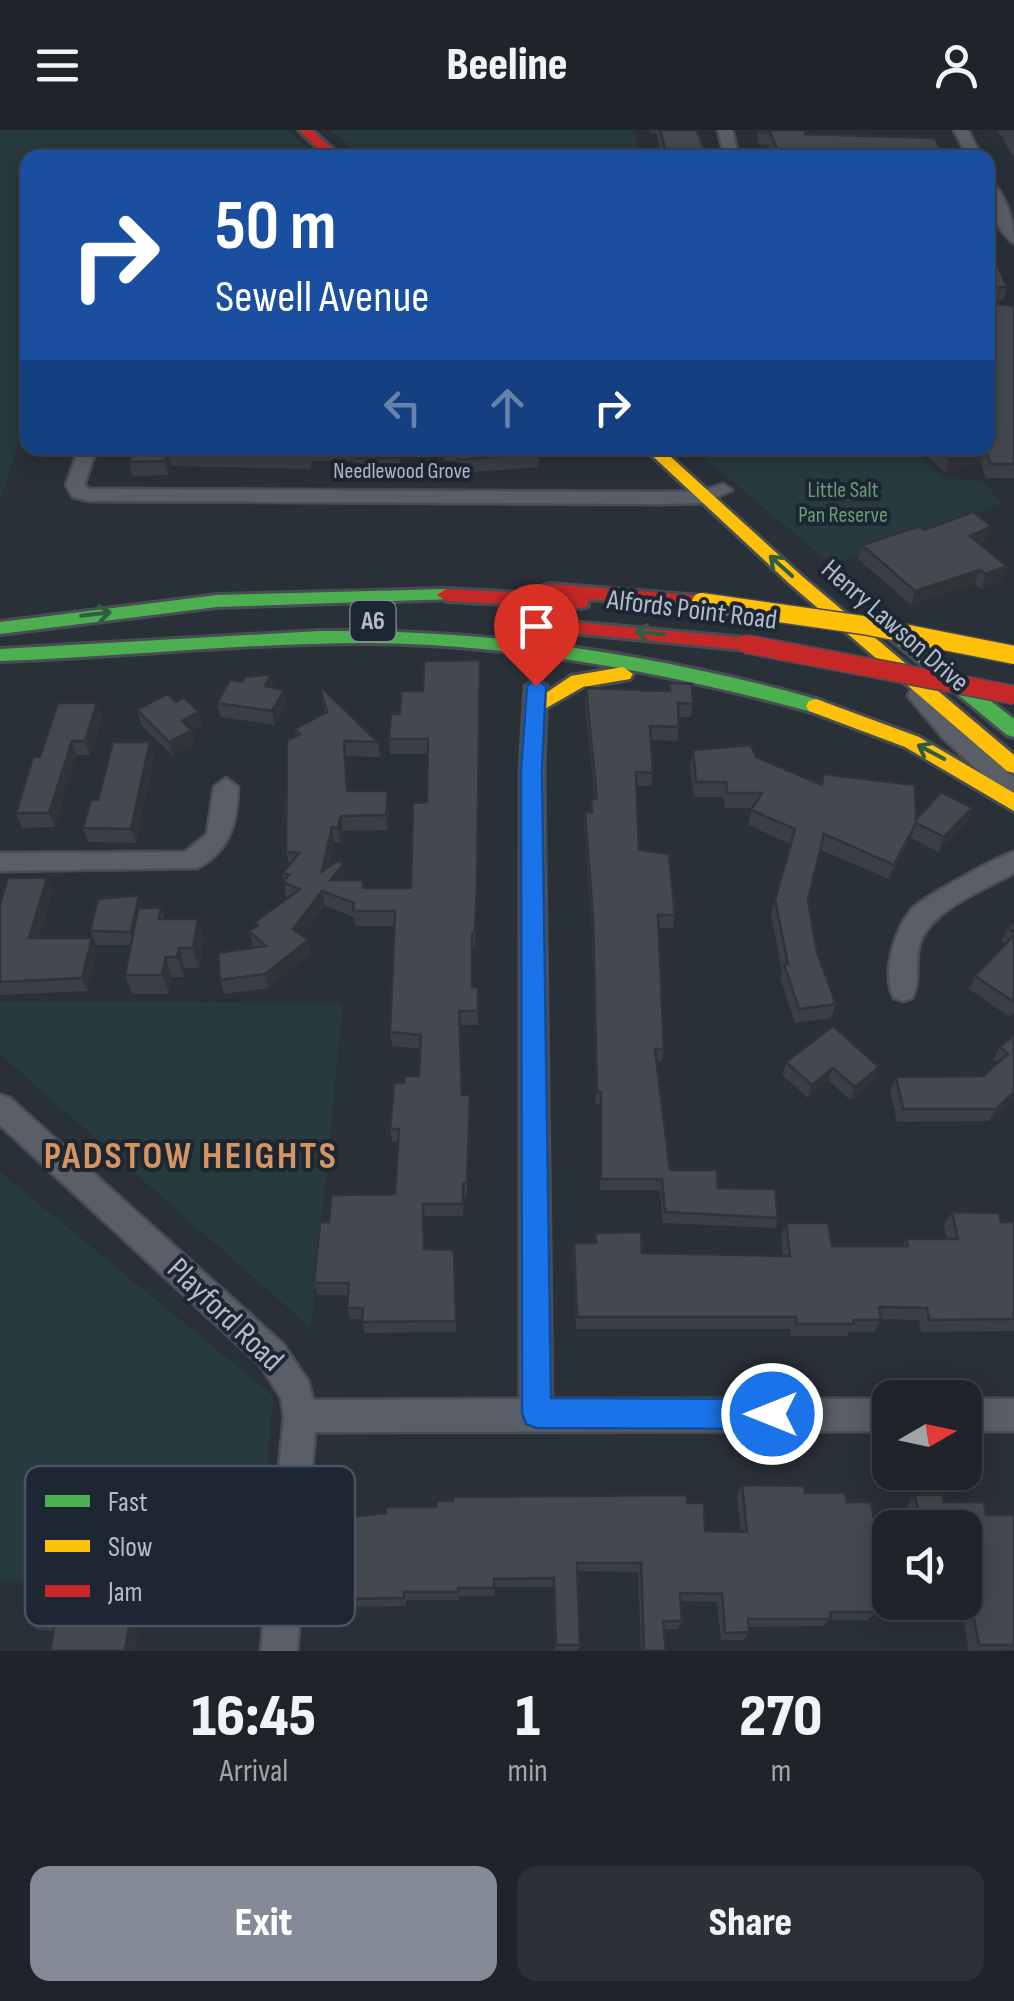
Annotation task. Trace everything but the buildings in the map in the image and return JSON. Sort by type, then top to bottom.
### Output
[{"type":"main road","points":[[305,130],[327,150]]},
{"type":"main road","name":"Henry Lawson Drive","points":[[661,455],[1014,730]]},
{"type":"main road","name":"Henry Lawson Drive","points":[[678,455],[713,493],[886,657],[1014,766]]},
{"type":"main road","name":"Alfords Point Road","points":[[0,628],[149,608],[298,596],[510,598],[708,608],[1014,670]]},
{"type":"main road","points":[[708,608],[863,624],[1014,655]]},
{"type":"main road","name":"Alfords Point Road","points":[[0,656],[216,629],[372,621],[574,626],[746,644],[1014,695]]},
{"type":"main road","name":"A6","points":[[0,656],[100,654],[278,639],[401,638],[551,653],[807,703],[875,726],[940,756],[1014,803]]},
{"type":"main road","points":[[535,697],[609,674],[718,683]]},
{"type":"main road","points":[[941,681],[1014,706]]},
{"type":"street","points":[[1002,217],[1014,238]]},
{"type":"street","name":"Needlewood Grove","points":[[86,455],[75,485],[80,493],[713,493]]},
{"type":"street","points":[[886,657],[951,732],[1014,790]]},
{"type":"street","points":[[535,697],[536,1413]]},
{"type":"street","points":[[0,862],[205,867],[220,835],[226,787]]},
{"type":"street","points":[[903,990],[906,945],[922,915],[1014,861]]},
{"type":"street","name":"Playford Road","points":[[0,1107],[272,1355],[296,1393],[300,1416],[296,1466]]},
{"type":"street","points":[[300,1416],[872,1415]]},
{"type":"street","points":[[982,1415],[1014,1415]]},
{"type":"street","name":"Playford Road","points":[[279,1651],[281,1626]]},
{"type":"green space","points":[[0,130],[286,130],[309,150],[20,150],[20,439],[0,500]]},
{"type":"green space","points":[[331,130],[635,130],[638,150],[353,150]]},
{"type":"green space","name":"Little Salt Pan Reserve","points":[[700,455],[918,455],[942,478],[984,481],[1001,504],[831,564]]},
{"type":"green space","points":[[0,1002],[343,1003],[311,1328],[0,1054]]},
{"type":"green space","points":[[0,1172],[273,1396],[267,1466],[25,1466],[25,1581],[0,1581]]},
{"type":"traffic: fast","points":[[0,628],[217,601],[446,595]]},
{"type":"traffic: fast","points":[[884,624],[1014,730]]},
{"type":"traffic: fast","points":[[0,655],[274,639],[420,638],[592,656],[707,678],[816,706]]},
{"type":"traffic: slow","points":[[660,455],[797,581],[1014,766]]},
{"type":"traffic: slow","points":[[701,602],[863,625],[1014,655]]},
{"type":"traffic: slow","points":[[534,708],[578,681],[623,674]]},
{"type":"traffic: slow","points":[[816,706],[912,742],[1014,803]]},
{"type":"traffic: jam","points":[[305,130],[327,150]]},
{"type":"traffic: jam","points":[[550,590],[701,602]]},
{"type":"traffic: jam","points":[[446,595],[581,602]]},
{"type":"traffic: jam","points":[[539,625],[746,644]]},
{"type":"traffic: jam","points":[[746,644],[1014,695]]},
{"type":"district","name":"PADSTOW HEIGHTS","points":[[191,1156]]},
{"type":"route","points":[[536,686],[532,770],[536,1413],[772,1414]]}]
